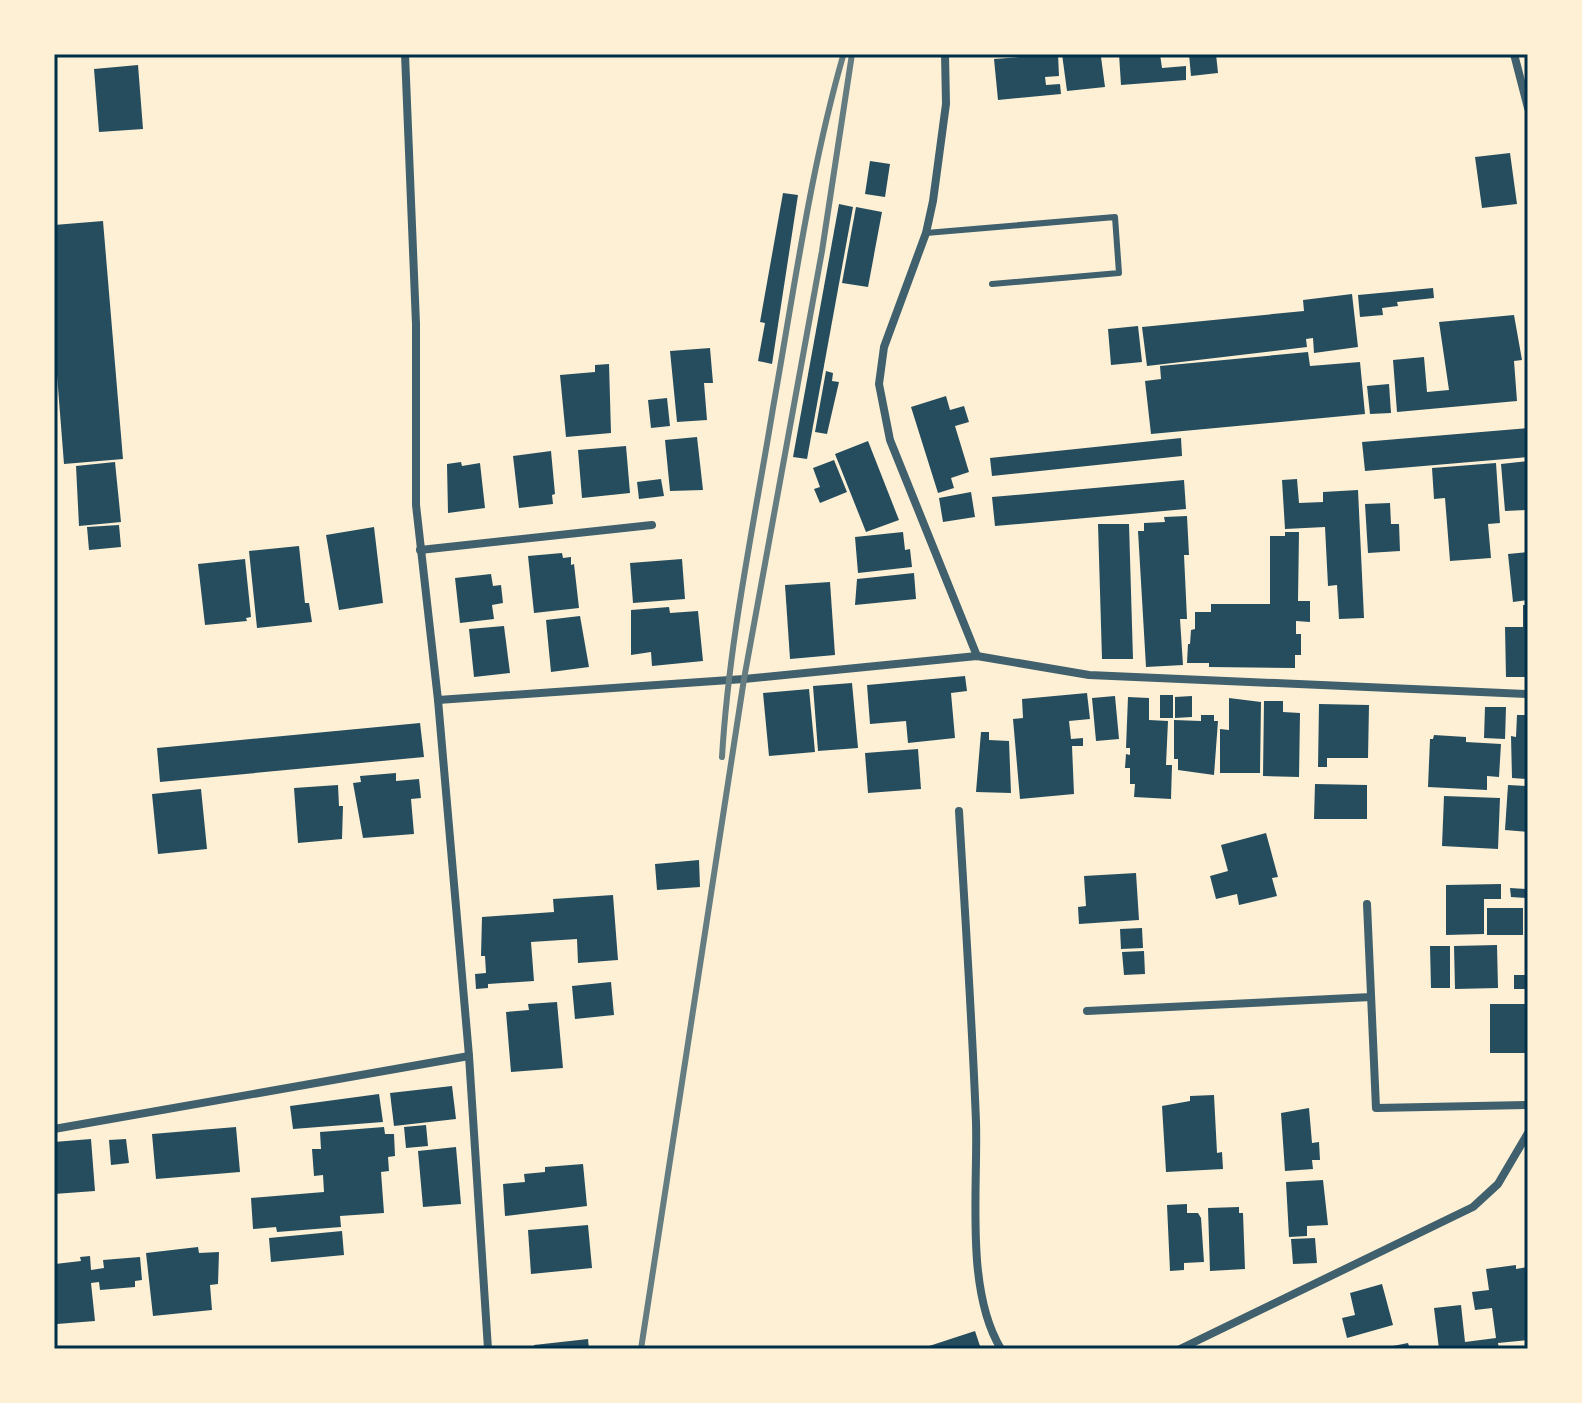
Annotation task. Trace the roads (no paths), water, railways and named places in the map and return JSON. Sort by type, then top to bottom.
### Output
[{"type":"street","points":[[405,54],[416,324],[415,458],[420,550],[438,700],[469,1056],[488,1349]]},
{"type":"street","points":[[945,54],[942,145],[926,233],[884,347],[879,384],[882,414],[977,656]]},
{"type":"street","points":[[1514,54],[1528,108]]},
{"type":"street","points":[[420,550],[652,525]]},
{"type":"street","points":[[438,700],[744,679],[977,656],[1089,675],[1528,694]]},
{"type":"street","points":[[959,811],[975,1107],[979,1280],[985,1318],[1001,1349]]},
{"type":"street","points":[[1367,904],[1376,1108],[1528,1105]]},
{"type":"street","points":[[1087,1011],[1371,997]]},
{"type":"street","points":[[54,1129],[469,1056]]},
{"type":"street","points":[[1180,1349],[1473,1207],[1498,1184],[1528,1133]]},
{"type":"lane","points":[[926,233],[1115,217],[1119,273],[992,284]]},
{"type":"railway","points":[[641,1349],[744,679],[822,251],[852,54]]},
{"type":"railway","points":[[722,757],[736,626],[750,539],[812,187],[843,56]]}]
